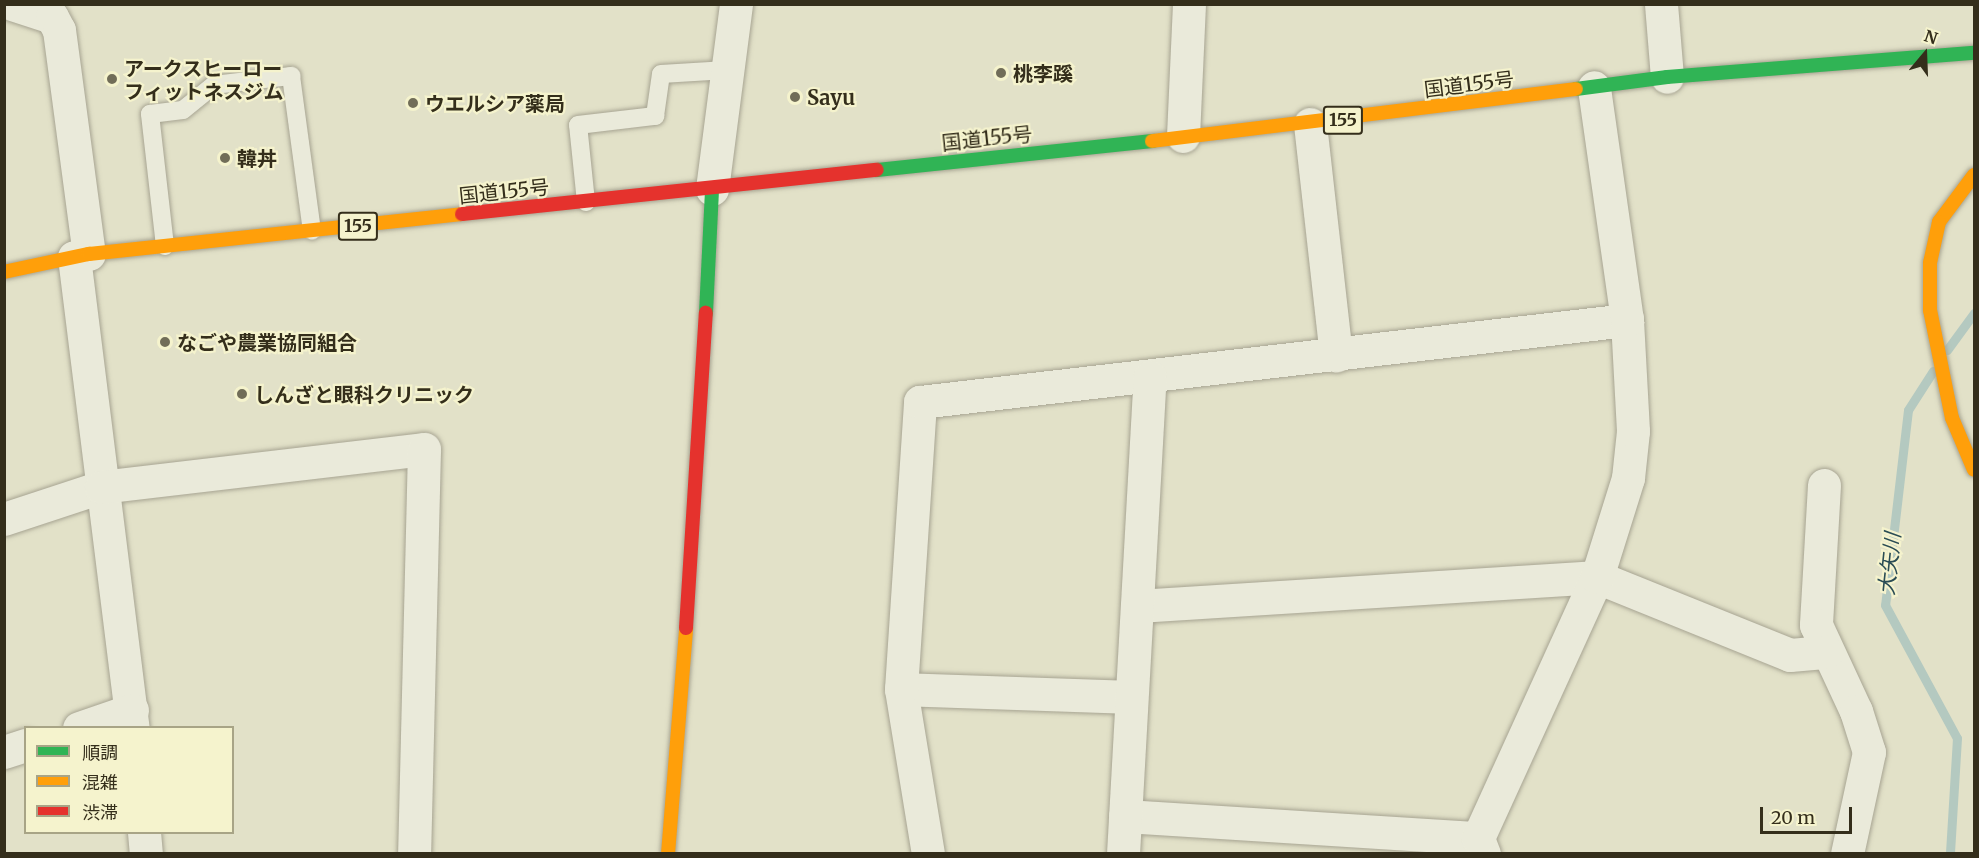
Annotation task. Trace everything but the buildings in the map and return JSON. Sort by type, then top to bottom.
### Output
[{"type":"main road","name":"国道155号","points":[[4,272],[82,255],[1310,124],[1667,77],[1974,53]]},
{"type":"main road","points":[[1974,175],[1939,222],[1930,263],[1930,310],[1952,418],[1974,470]]},
{"type":"main road","points":[[668,854],[701,429],[712,189]]},
{"type":"street","points":[[12,4],[54,11],[59,30],[82,255],[101,487],[133,719],[91,726]]},
{"type":"street","points":[[712,189],[736,4]]},
{"type":"street","points":[[1183,136],[1189,4]]},
{"type":"street","points":[[1661,4],[1667,77]]},
{"type":"street","points":[[1125,816],[1481,846],[1597,577],[1628,478],[1633,431],[1627,320],[1594,87]]},
{"type":"street","points":[[1310,124],[1336,356]]},
{"type":"street","points":[[928,854],[901,689],[920,402],[1336,356],[1627,320]]},
{"type":"street","points":[[1123,854],[1150,377]]},
{"type":"street","points":[[4,519],[101,487],[424,449],[414,854]]},
{"type":"street","points":[[1824,485],[1816,625],[1856,711],[1869,752],[1847,854]]},
{"type":"street","points":[[1137,606],[1597,577],[1790,655],[1827,652]]},
{"type":"street","points":[[901,689],[1131,697]]},
{"type":"street","points":[[4,752],[24,746]]},
{"type":"street","points":[[144,834],[146,854]]},
{"type":"lane","points":[[586,202],[578,124],[655,116],[661,74],[727,70]]},
{"type":"lane","points":[[165,246],[150,114],[183,110],[214,85],[291,76],[312,231]]},
{"type":"waterway","name":"大矢川","points":[[1947,350],[1974,313]]},
{"type":"waterway","name":"大矢川","points":[[1933,371],[1908,410],[1885,605],[1957,738],[1950,854]]},
{"type":"traffic: fast","points":[[1576,89],[1667,77],[1974,53]]},
{"type":"traffic: fast","points":[[877,170],[1152,141]]},
{"type":"traffic: fast","points":[[706,313],[712,189]]},
{"type":"traffic: slow","points":[[1152,141],[1576,89]]},
{"type":"traffic: slow","points":[[1974,175],[1939,222],[1930,263],[1930,310],[1952,418],[1974,470]]},
{"type":"traffic: slow","points":[[4,272],[89,254],[462,214]]},
{"type":"traffic: slow","points":[[668,854],[686,628]]},
{"type":"traffic: jam","points":[[462,214],[877,170]]},
{"type":"traffic: jam","points":[[686,628],[706,313]]},
{"type":"place","name":"桃李蹊","points":[[1001,73]]},
{"type":"place","name":"アークスヒーロー フィットネスジム","points":[[112,79]]},
{"type":"place","name":"Sayu","points":[[795,97]]},
{"type":"place","name":"ウエルシア薬局","points":[[413,103]]},
{"type":"place","name":"韓丼","points":[[225,158]]},
{"type":"place","name":"なごや農業協同組合","points":[[165,342]]},
{"type":"place","name":"しんざと眼科クリニック","points":[[242,394]]}]
